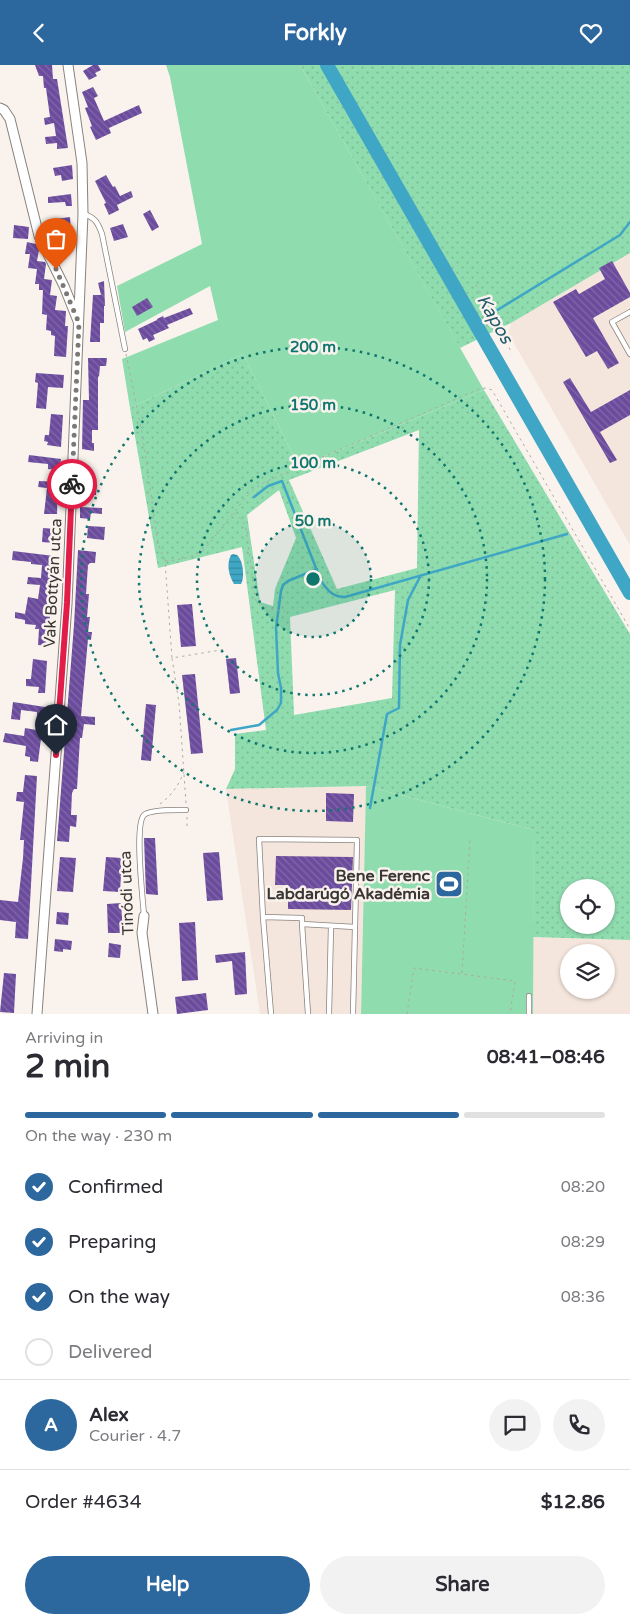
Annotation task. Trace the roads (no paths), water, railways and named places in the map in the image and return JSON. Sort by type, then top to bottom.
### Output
[{"type":"street","name":"Vak Bottyán utca","points":[[37,1014],[67,603],[83,214],[82,163],[68,65]]},
{"type":"street","points":[[0,108],[4,110],[10,119],[38,236],[64,286],[79,323]]},
{"type":"street","name":"Tinódi utca","points":[[144,916],[142,933],[153,1014]]},
{"type":"lane","points":[[83,214],[92,217],[98,223],[102,234],[125,349]]},
{"type":"lane","points":[[630,312],[612,322],[630,354]]},
{"type":"lane","name":"Tinódi utca","points":[[144,916],[139,830],[144,815],[152,811],[186,809]]},
{"type":"lane","points":[[272,1014],[263,917],[259,839],[357,840],[353,1014]]},
{"type":"lane","points":[[263,917],[302,918],[308,1014]]},
{"type":"lane","points":[[302,924],[355,927]]},
{"type":"lane","points":[[329,1014],[331,926]]},
{"type":"lane","points":[[529,996],[529,1014]]},
{"type":"water","points":[[233,554],[239,557],[242,565],[243,577],[241,584],[234,584],[230,574],[228,566]]},
{"type":"waterway","name":"Kapos","points":[[327,65],[630,593]]},
{"type":"waterway","points":[[487,320],[494,312],[620,235],[630,222]]},
{"type":"waterway","name":"Kapos","points":[[478,329],[482,326]]},
{"type":"waterway","points":[[254,497],[268,486],[282,481],[321,581],[331,593],[341,597],[567,534]]},
{"type":"waterway","name":"Kapos","points":[[587,530],[594,528]]},
{"type":"waterway","points":[[231,730],[259,725],[277,710],[281,703],[276,628],[281,591],[283,585],[288,581],[317,569]]},
{"type":"waterway","points":[[370,808],[387,714],[399,708],[400,645],[408,600],[421,575]]},
{"type":"place","name":"Bene Ferenc Labdarúgó Akadémia","points":[[449,884]]}]
